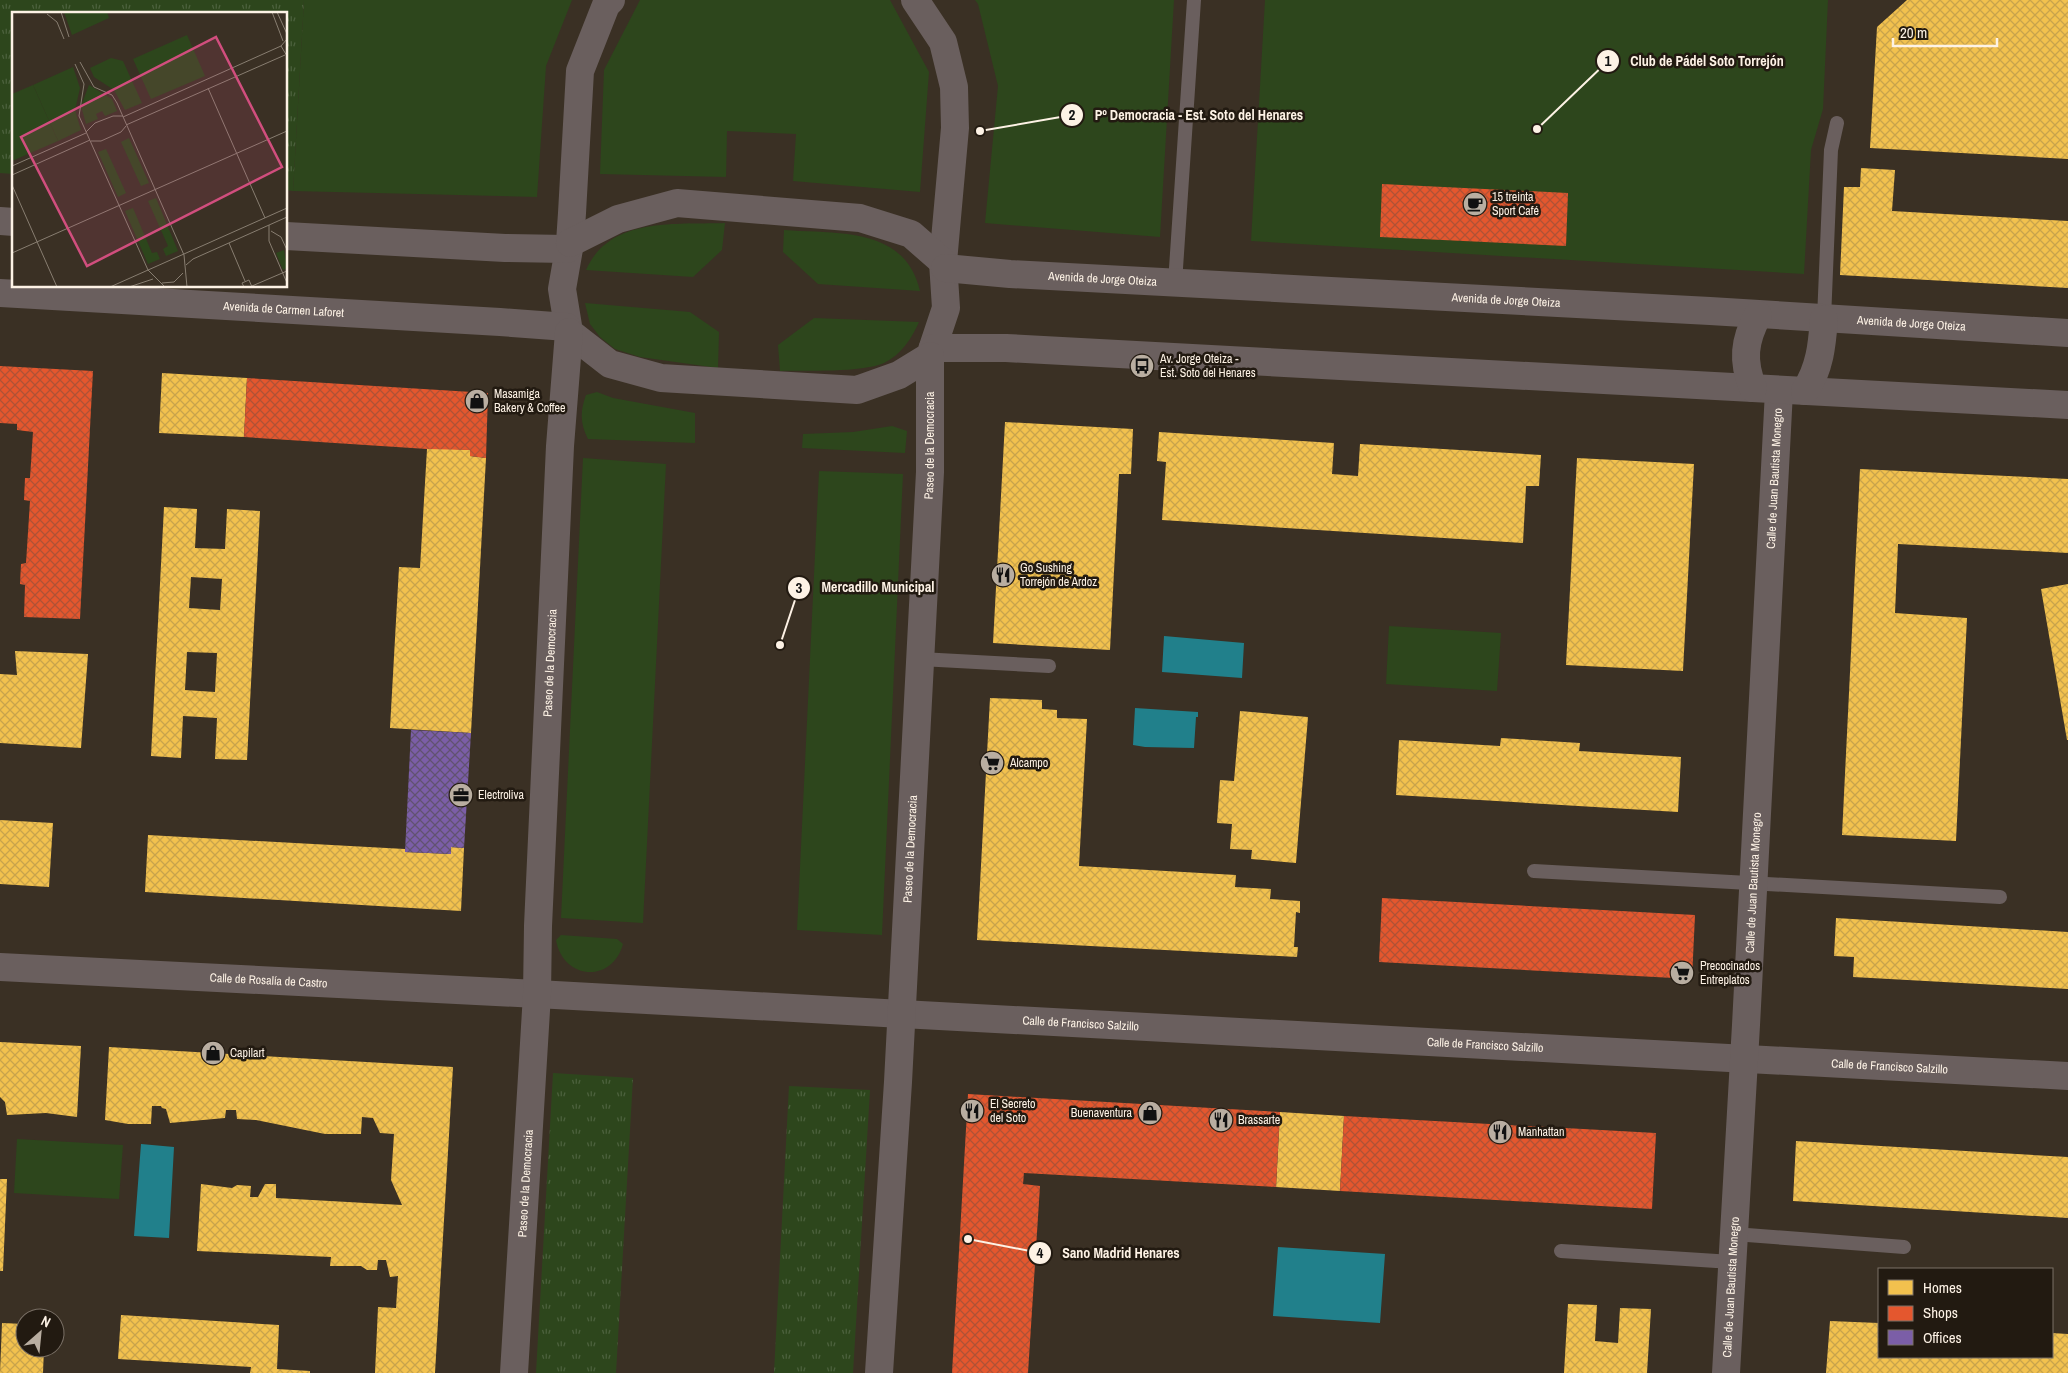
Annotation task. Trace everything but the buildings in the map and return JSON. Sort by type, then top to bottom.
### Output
[{"type":"street","name":"Paseo de la Democracia","points":[[514,1373],[537,994],[538,926],[560,446],[568,330],[562,289],[568,246],[580,72],[606,5],[611,0]]},
{"type":"street","name":"Paseo de la Democracia","points":[[879,1373],[902,1014],[930,472],[932,352],[946,308],[944,265],[955,128],[954,88],[943,42],[916,0]]},
{"type":"street","points":[[288,236],[505,248],[568,246],[618,219],[678,203],[860,218],[911,234],[944,265]]},
{"type":"street","name":"Avenida de Jorge Oteiza","points":[[944,265],[1010,274],[2068,333]]},
{"type":"street","name":"Avenida de Carmen Laforet","points":[[0,293],[490,321],[568,330]]},
{"type":"street","points":[[1758,315],[1748,333],[1746,372],[1779,390]]},
{"type":"street","points":[[1779,390],[1818,366],[1822,353],[1824,319]]},
{"type":"street","points":[[568,330],[610,364],[661,378],[857,390],[899,375],[932,352],[1006,348],[2068,406]]},
{"type":"street","name":"Calle de Juan Bautista Monegro","points":[[1726,1373],[1754,883],[1779,390]]},
{"type":"street","name":"Calle de Rosalía de Castro","points":[[0,967],[537,994]]},
{"type":"street","points":[[537,994],[902,1014]]},
{"type":"street","name":"Calle de Francisco Salzillo","points":[[902,1014],[1744,1057],[2068,1076]]},
{"type":"lane","points":[[1175,283],[1194,0]]},
{"type":"lane","points":[[1824,319],[1831,150],[1837,123]]},
{"type":"lane","points":[[920,659],[1050,666]]},
{"type":"lane","points":[[1534,871],[2000,897]]},
{"type":"lane","points":[[1734,1234],[1904,1247]]},
{"type":"lane","points":[[1561,1251],[1732,1262]]},
{"type":"green space","points":[[0,0],[304,0],[293,191],[288,190],[288,12],[12,12],[12,174],[0,173]]},
{"type":"green space","points":[[304,0],[572,0],[546,66],[537,197],[293,191]]},
{"type":"green space","points":[[640,0],[890,0],[929,72],[920,192],[793,181],[796,134],[727,131],[726,177],[600,174],[604,70]]},
{"type":"green space","points":[[975,0],[1174,0],[1160,237],[985,223],[998,86],[978,4]]},
{"type":"green space","points":[[1265,0],[1828,0],[1823,109],[1811,150],[1804,274],[1251,241]]},
{"type":"green space","points":[[725,223],[722,250],[693,277],[586,270],[597,253],[611,240],[628,232],[646,227],[666,225]]},
{"type":"green space","points":[[784,230],[846,234],[884,244],[900,255],[912,270],[920,291],[818,284],[783,252]]},
{"type":"green space","points":[[585,303],[690,312],[719,332],[718,368],[640,357],[615,349],[600,337],[590,324]]},
{"type":"green space","points":[[814,318],[919,322],[905,346],[884,363],[848,370],[780,371],[778,345]]},
{"type":"green space","points":[[597,392],[613,398],[695,413],[695,443],[588,439],[582,423],[583,407],[586,395]]},
{"type":"green space","points":[[892,426],[907,431],[905,453],[802,448],[803,434],[853,432]]},
{"type":"green space","points":[[583,458],[666,464],[643,923],[561,918]]},
{"type":"green space","points":[[819,471],[903,474],[882,935],[797,930]]},
{"type":"green space","points":[[1389,626],[1501,633],[1497,691],[1386,684]]},
{"type":"green space","points":[[561,935],[617,939],[623,944],[617,957],[609,966],[599,971],[588,972],[577,969],[568,963],[560,953],[556,940]]},
{"type":"green space","points":[[553,1073],[633,1078],[616,1373],[536,1373]]},
{"type":"green space","points":[[789,1086],[870,1090],[853,1373],[774,1373]]},
{"type":"green space","points":[[17,1139],[123,1145],[119,1199],[14,1193]]},
{"type":"water","points":[[1164,636],[1244,643],[1242,678],[1162,672]]},
{"type":"water","points":[[1135,708],[1198,712],[1194,748],[1133,745]]},
{"type":"water","points":[[141,1144],[174,1147],[169,1238],[134,1236]]},
{"type":"water","points":[[1278,1247],[1385,1254],[1380,1323],[1273,1316]]},
{"type":"place","name":"Club de Pádel Soto Torrejón","points":[[1537,129]]},
{"type":"place","name":"Pº Democracia - Est. Soto del Henares","points":[[980,131]]},
{"type":"place","name":"15 treinta Sport Café","points":[[1475,204]]},
{"type":"place","name":"Av. Jorge Oteiza - Est. Soto del Henares","points":[[1142,366]]},
{"type":"place","name":"Masamiga Bakery & Coffee","points":[[477,401]]},
{"type":"place","name":"Go Sushing Torrejón de Ardoz","points":[[1003,575]]},
{"type":"place","name":"Mercadillo Municipal","points":[[780,645]]},
{"type":"place","name":"Alcampo","points":[[992,763]]},
{"type":"place","name":"Electroliva","points":[[461,795]]},
{"type":"place","name":"Precocinados Entreplatos","points":[[1682,973]]},
{"type":"place","name":"Capilart","points":[[213,1053]]},
{"type":"place","name":"El Secreto del Soto","points":[[972,1111]]},
{"type":"place","name":"Buenaventura","points":[[1150,1113]]},
{"type":"place","name":"Brassarte","points":[[1221,1120]]},
{"type":"place","name":"Manhattan","points":[[1500,1132]]},
{"type":"place","name":"Sano Madrid Henares","points":[[968,1239]]}]
